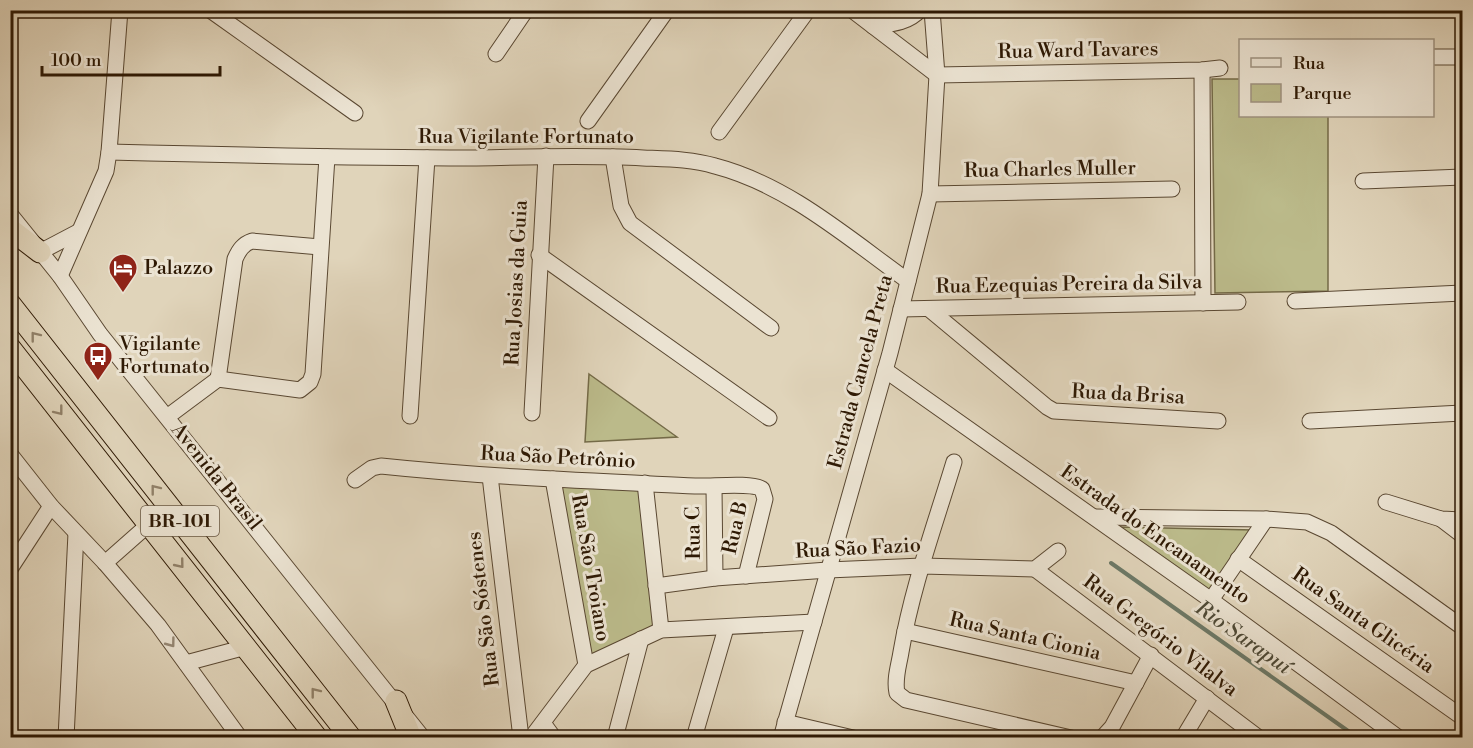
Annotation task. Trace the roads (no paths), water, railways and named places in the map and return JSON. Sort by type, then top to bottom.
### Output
[{"type":"highway","points":[[10,229],[40,252]]},
{"type":"highway","name":"BR-101","points":[[10,304],[351,738]]},
{"type":"highway","name":"BR-101","points":[[10,348],[317,738]]},
{"type":"highway","points":[[396,701],[411,738]]},
{"type":"street","points":[[60,276],[106,171],[120,10]]},
{"type":"street","points":[[210,10],[355,113]]},
{"type":"street","points":[[496,54],[526,10]]},
{"type":"street","points":[[588,121],[667,10]]},
{"type":"street","points":[[719,132],[808,10]]},
{"type":"street","points":[[852,10],[937,75]]},
{"type":"street","points":[[873,26],[908,20],[920,10]]},
{"type":"street","name":"Estrada Cancela Preta","points":[[781,738],[885,370],[930,194],[937,75],[932,10]]},
{"type":"street","points":[[1434,57],[1462,57]]},
{"type":"street","name":"Rua Ward Tavares","points":[[937,75],[1220,68]]},
{"type":"street","points":[[1202,70],[1203,303]]},
{"type":"street","name":"Rua Vigilante Fortunato","points":[[109,152],[427,158],[546,156],[684,160],[716,166],[755,180],[813,212],[908,282]]},
{"type":"street","points":[[167,417],[218,379],[300,390],[310,382],[313,374],[327,156]]},
{"type":"street","name":"Rua Josias da Guia","points":[[532,413],[546,156]]},
{"type":"street","points":[[613,157],[621,206],[630,223],[771,328]]},
{"type":"street","points":[[410,416],[427,158]]},
{"type":"street","points":[[1363,181],[1462,177]]},
{"type":"street","name":"Rua Charles Muller","points":[[930,194],[1172,189]]},
{"type":"street","name":"Avenida Brasil","points":[[10,214],[60,276],[100,334],[396,701],[423,738]]},
{"type":"street","points":[[40,252],[78,232]]},
{"type":"street","points":[[218,379],[235,259],[239,250],[245,243],[252,241],[320,247]]},
{"type":"street","points":[[539,255],[769,418]]},
{"type":"street","points":[[1295,301],[1462,293]]},
{"type":"street","name":"Rua Ezequias Pereira da Silva","points":[[901,309],[1238,302]]},
{"type":"street","name":"Rua da Brisa","points":[[929,309],[1054,411],[1218,421]]},
{"type":"street","name":"Estrada do Encanamento","points":[[885,370],[1211,600],[1399,738]]},
{"type":"street","points":[[1310,421],[1462,413]]},
{"type":"street","points":[[10,454],[51,506],[105,563],[158,625],[240,738]]},
{"type":"street","points":[[954,462],[904,631],[896,680],[897,693],[906,700],[1071,738]]},
{"type":"street","name":"Rua São Petrônio","points":[[355,480],[372,468],[381,465],[490,476],[714,487],[753,485],[762,489]]},
{"type":"street","name":"Rua São Sóstenes","points":[[490,476],[521,738]]},
{"type":"street","name":"Rua São Troiano","points":[[553,479],[586,665]]},
{"type":"street","points":[[645,483],[661,630]]},
{"type":"street","name":"Rua C","points":[[714,487],[716,578]]},
{"type":"street","name":"Rua B","points":[[746,576],[765,499],[762,489]]},
{"type":"street","points":[[1386,502],[1441,519],[1462,520]]},
{"type":"street","points":[[10,569],[51,506]]},
{"type":"street","points":[[1095,518],[1266,519],[1307,522],[1331,533],[1462,627]]},
{"type":"street","points":[[1211,600],[1266,519]]},
{"type":"street","points":[[1441,519],[1462,535]]},
{"type":"street","points":[[105,563],[148,525]]},
{"type":"street","points":[[66,738],[76,533]]},
{"type":"street","points":[[1035,568],[1058,551]]},
{"type":"street","name":"Rua Santa Glicéria","points":[[1238,559],[1462,717]]},
{"type":"street","name":"Rua São Fazio","points":[[656,586],[716,578],[828,570],[922,566],[1035,568]]},
{"type":"street","name":"Rua Gregório Vilalva","points":[[1035,568],[1259,738]]},
{"type":"street","points":[[531,738],[586,665],[661,630],[814,622]]},
{"type":"street","points":[[694,738],[726,627]]},
{"type":"street","name":"Rua Santa Cionia","points":[[904,631],[1136,683]]},
{"type":"street","points":[[615,738],[641,639]]},
{"type":"street","points":[[186,663],[246,647]]},
{"type":"street","points":[[1102,738],[1112,727],[1151,655]]},
{"type":"street","points":[[1183,738],[1207,698]]},
{"type":"street","points":[[785,722],[853,738]]},
{"type":"street","points":[[543,723],[554,738]]},
{"type":"waterway","name":"Rio Sarapuí","points":[[1111,563],[1358,738]]},
{"type":"place","name":"Palazzo","points":[[123,294]]},
{"type":"place","name":"Vigilante Fortunato","points":[[98,382]]}]
